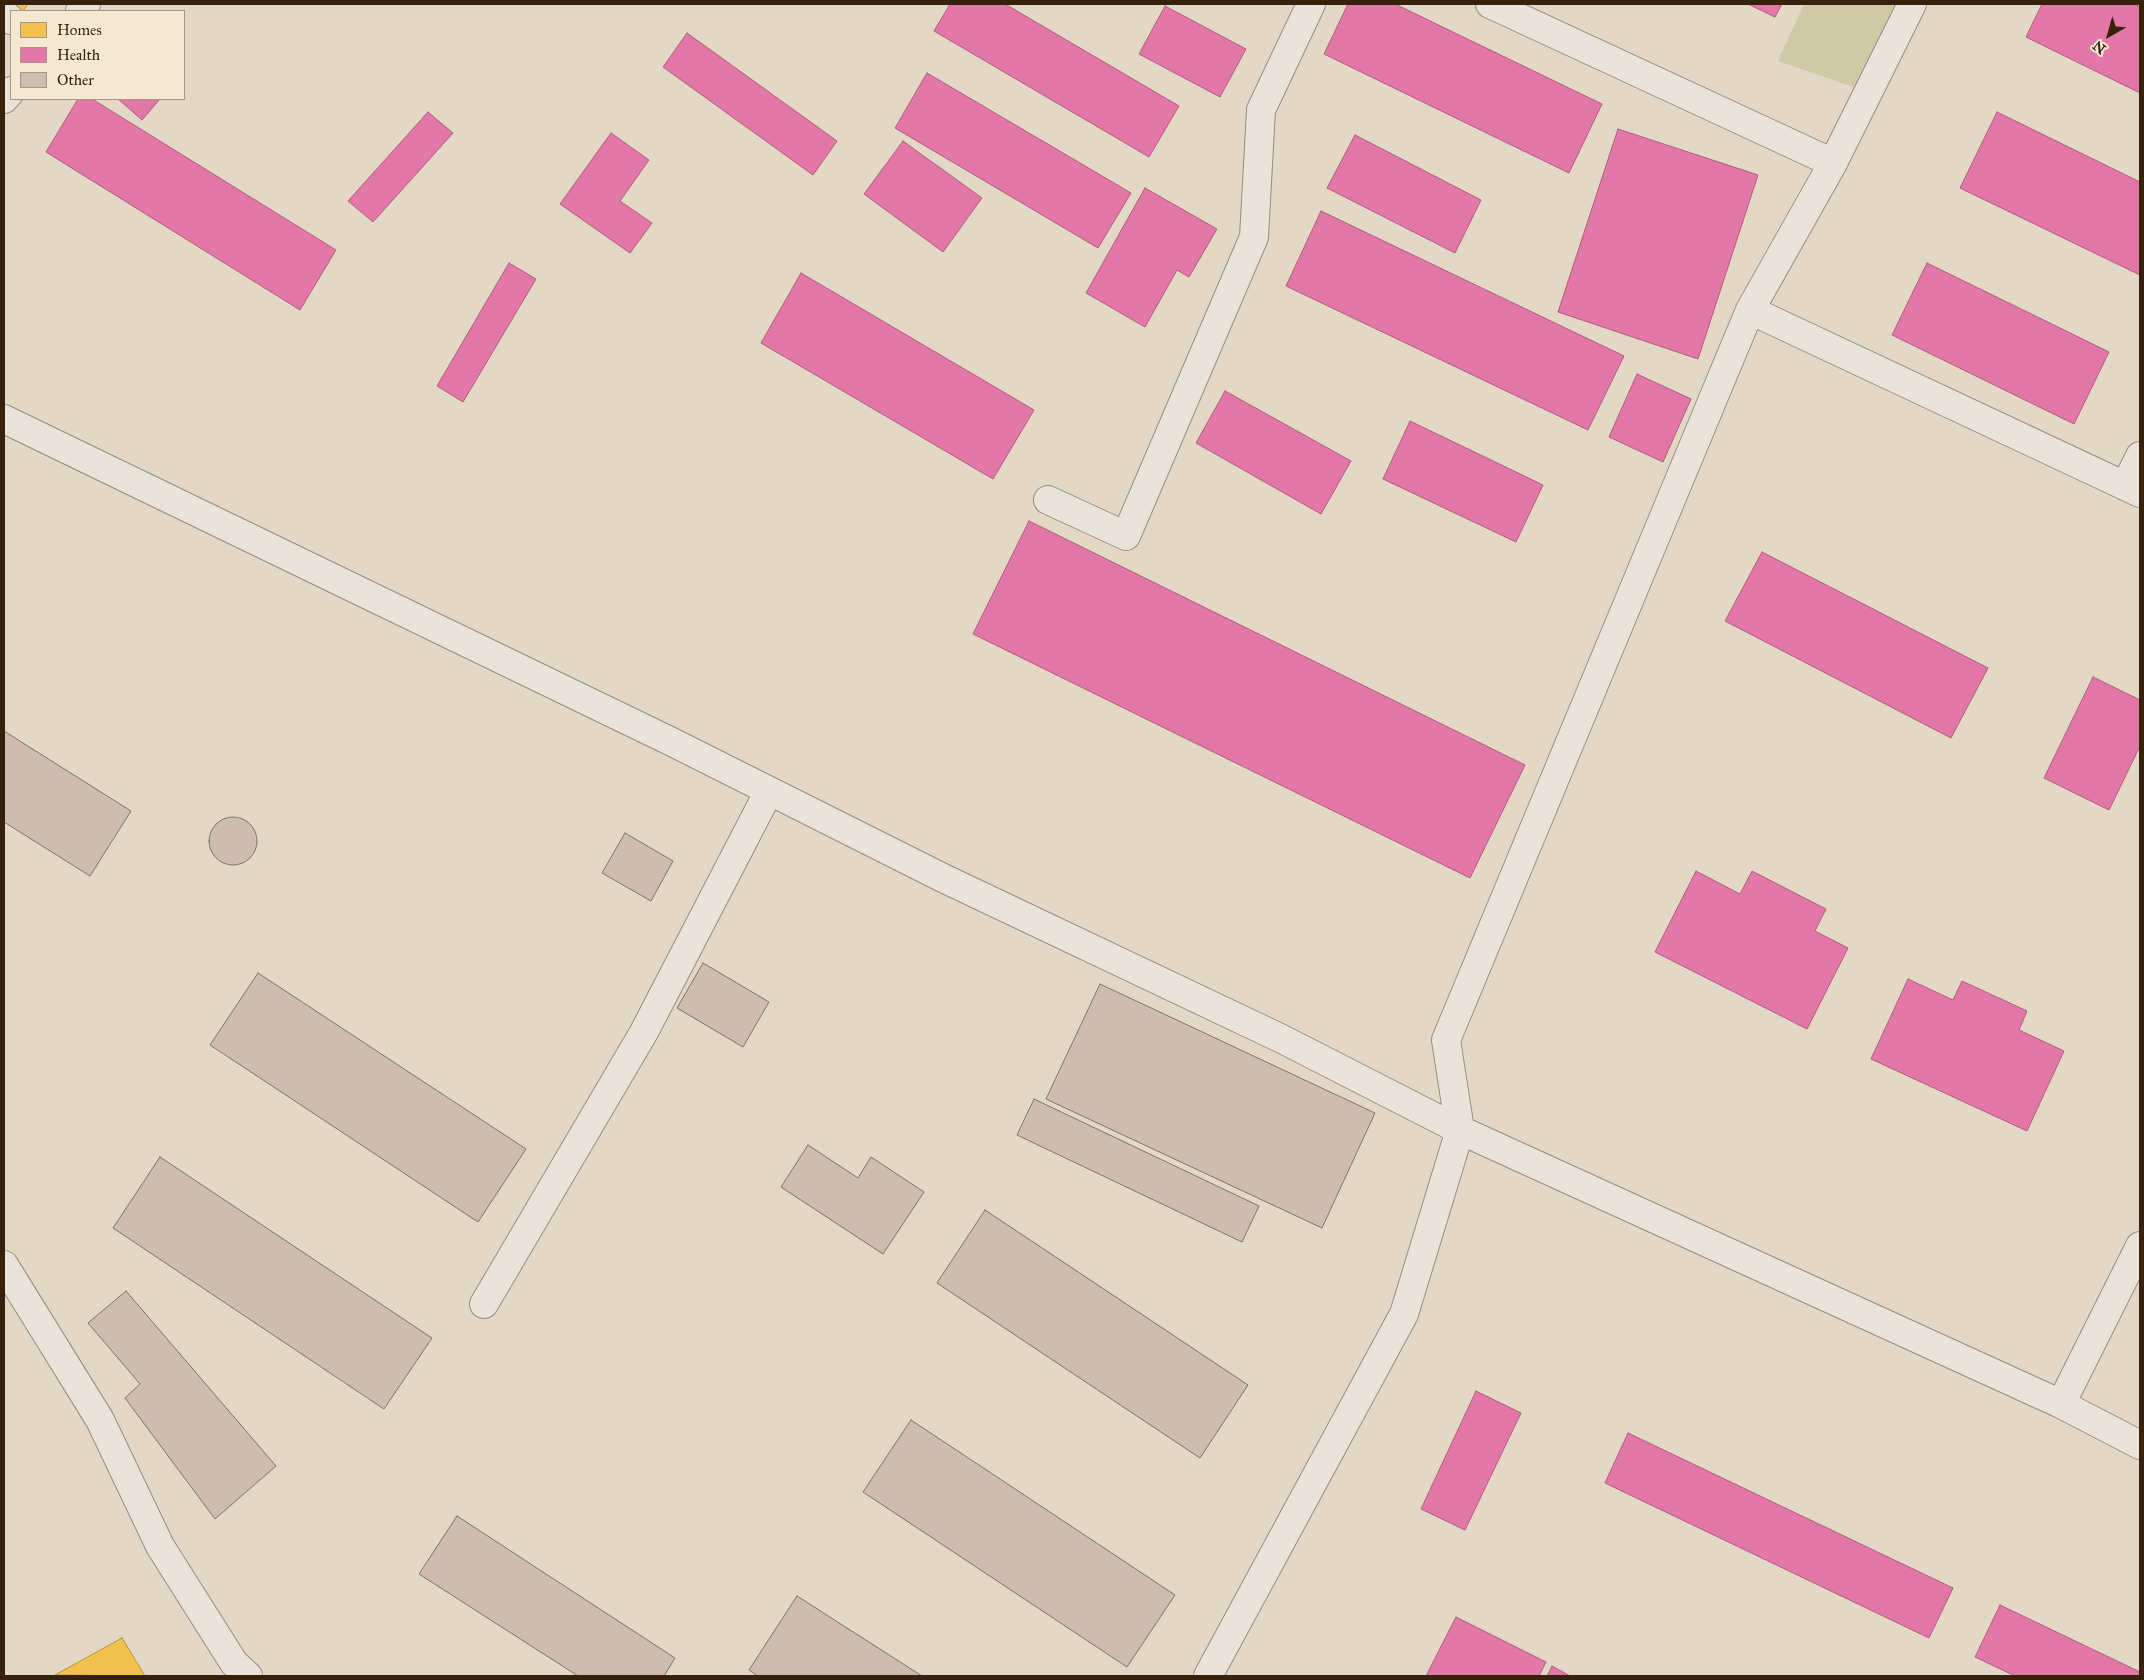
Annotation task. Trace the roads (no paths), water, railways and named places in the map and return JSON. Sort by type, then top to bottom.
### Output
[{"type":"street","points":[[1048,500],[1126,536],[1254,237],[1261,110],[1311,4]]},
{"type":"street","points":[[1490,4],[1833,163]]},
{"type":"street","points":[[1208,1676],[1404,1314],[1460,1130],[1446,1040],[1750,310],[1833,163],[1912,4]]},
{"type":"street","points":[[1750,310],[2133,489],[2140,456]]},
{"type":"street","points":[[4,419],[661,736],[943,878],[1280,1038],[1460,1130],[2061,1404],[2140,1445]]},
{"type":"street","points":[[484,1304],[644,1032],[769,791]]},
{"type":"street","points":[[2061,1404],[2140,1246]]},
{"type":"street","points":[[4,1265],[100,1420],[160,1546],[234,1663],[248,1676]]}]
